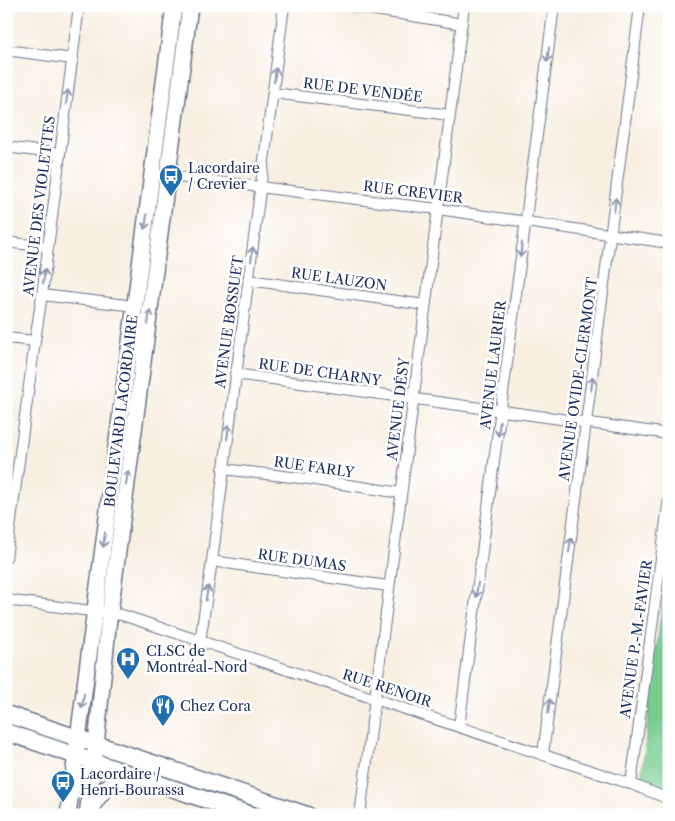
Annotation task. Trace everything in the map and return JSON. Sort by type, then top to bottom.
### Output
[{"type":"main road","name":"BOULEVARD LACORDAIRE","points":[[68,815],[78,739],[102,612],[160,175],[174,6]]},
{"type":"main road","name":"BOULEVARD LACORDAIRE","points":[[88,815],[96,745],[102,612],[135,306],[190,6]]},
{"type":"main road","points":[[6,714],[307,815]]},
{"type":"main road","points":[[6,732],[251,815]]},
{"type":"main road","points":[[88,815],[96,798],[117,782],[126,778],[139,778],[150,781]]},
{"type":"street","name":"AVENUE DES VIOLETTES","points":[[6,558],[79,6]]},
{"type":"street","name":"AVENUE BOSSUET","points":[[200,642],[284,6]]},
{"type":"street","points":[[351,6],[462,24]]},
{"type":"street","name":"AVENUE DÉSY","points":[[360,815],[464,6]]},
{"type":"street","name":"AVENUE LAURIER","points":[[459,727],[554,6]]},
{"type":"street","name":"AVENUE OVIDE-CLERMONT","points":[[543,754],[612,234],[640,6]]},
{"type":"street","points":[[6,50],[73,59]]},
{"type":"street","name":"RUE DE VENDÉE","points":[[273,93],[450,115]]},
{"type":"street","points":[[6,146],[60,154]]},
{"type":"street","name":"RUE CREVIER","points":[[160,175],[438,209],[669,242]]},
{"type":"street","points":[[6,242],[48,247]]},
{"type":"street","name":"RUE LAUZON","points":[[248,280],[425,305]]},
{"type":"street","points":[[42,295],[135,306]]},
{"type":"street","points":[[6,338],[35,341]]},
{"type":"street","name":"RUE DE CHARNY","points":[[236,374],[669,434]]},
{"type":"street","name":"RUE FARLY","points":[[223,469],[310,479],[401,493]]},
{"type":"street","name":"AVENUE P.-M.-FAVIER","points":[[630,784],[664,578],[669,498]]},
{"type":"street","name":"RUE DUMAS","points":[[212,562],[388,586]]},
{"type":"street","name":"RUE RENOIR","points":[[6,600],[122,615],[543,754],[669,798]]},
{"type":"green space","points":[[664,588],[669,589],[669,791],[641,780]]},
{"type":"place","name":"Lacordaire / Crevier","points":[[171,197]]},
{"type":"place","name":"CLSC de Montréal-Nord","points":[[128,680]]},
{"type":"place","name":"Chez Cora","points":[[163,727]]},
{"type":"place","name":"Lacordaire / Henri-Bourassa","points":[[63,803]]}]
